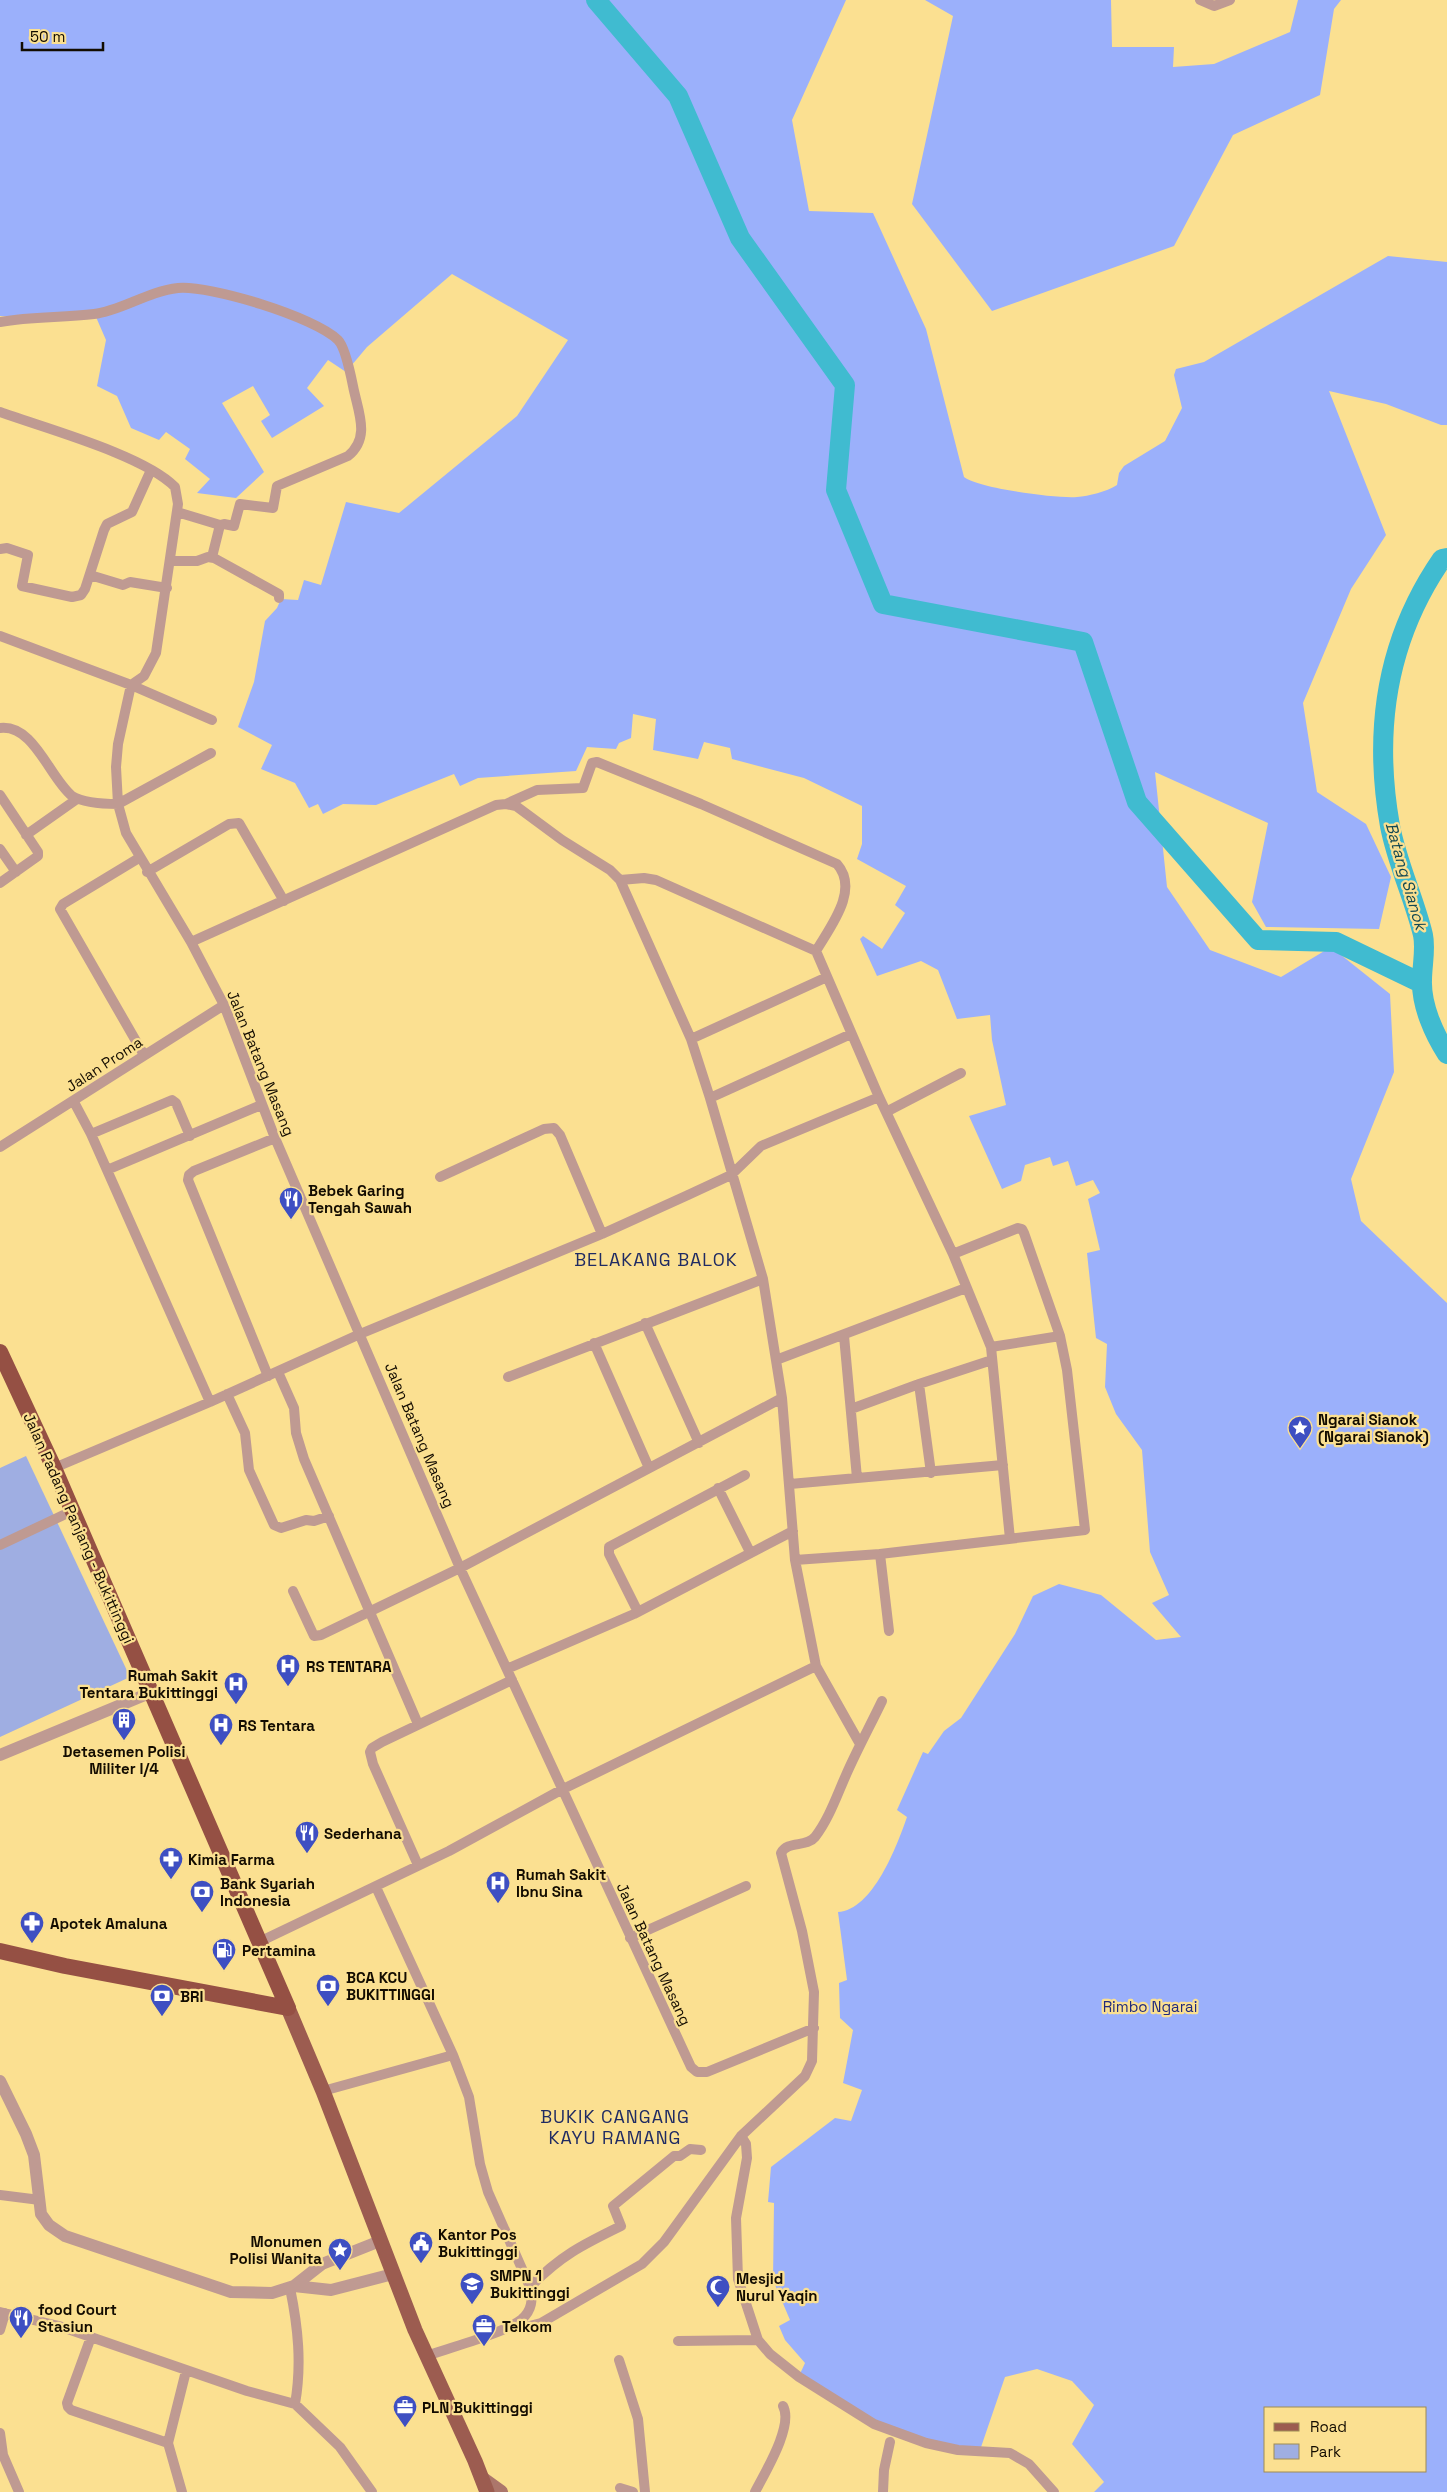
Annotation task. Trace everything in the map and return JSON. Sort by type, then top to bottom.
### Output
[{"type":"highway","name":"Jalan Padang Panjang - Bukittinggi","points":[[0,1352],[54,1468],[288,2008]]},
{"type":"highway","points":[[0,1951],[66,1966],[288,2008]]},
{"type":"main road","points":[[288,2008],[323,2091],[426,2356],[485,2485],[501,2492]]},
{"type":"street","points":[[1200,0],[1214,6],[1230,0]]},
{"type":"street","points":[[0,322],[30,317],[96,314],[148,295],[178,288],[210,290],[298,318],[326,330],[340,342],[350,375],[362,430],[358,448],[348,456],[276,486],[273,508],[240,504],[234,526],[220,525],[177,512]]},
{"type":"street","points":[[0,412],[100,447],[152,470],[175,487],[178,495],[177,512],[156,652],[144,676],[131,685]]},
{"type":"street","points":[[0,549],[7,548],[28,555],[21,584],[24,587],[77,597],[85,589],[107,524],[132,512],[152,470]]},
{"type":"street","points":[[212,557],[220,525]]},
{"type":"street","points":[[171,561],[197,561],[212,557],[272,588],[279,598]]},
{"type":"street","points":[[90,575],[122,585],[130,582],[167,588]]},
{"type":"street","points":[[0,636],[131,685],[212,720]]},
{"type":"street","name":"Jalan Batang Masang","points":[[131,685],[118,744],[118,804],[126,833],[138,858],[191,942],[224,1005],[275,1138],[460,1568],[561,1790],[691,2067],[697,2072],[707,2072],[814,2028]]},
{"type":"street","points":[[0,728],[11,728],[24,734],[69,793],[76,798],[118,804],[211,754]]},
{"type":"street","points":[[506,804],[537,790],[583,788],[592,763],[597,762],[701,804],[837,864],[844,872],[846,879],[842,905],[816,950]]},
{"type":"street","points":[[0,796],[38,856],[0,883]]},
{"type":"street","points":[[26,835],[76,798]]},
{"type":"street","points":[[191,942],[496,805],[516,806],[562,840],[610,870],[620,880],[690,1039],[710,1098],[763,1279],[782,1398],[795,1560],[816,1666],[860,1744]]},
{"type":"street","points":[[147,872],[230,824],[239,823],[284,900]]},
{"type":"street","points":[[0,849],[16,872]]},
{"type":"street","points":[[138,858],[63,904],[60,909],[144,1056]]},
{"type":"street","points":[[620,880],[644,878],[656,880],[816,950],[826,978],[886,1112],[953,1254],[991,1347],[1010,1539]]},
{"type":"street","points":[[690,1039],[826,978]]},
{"type":"street","name":"Jalan Proma","points":[[0,1147],[74,1102],[224,1005]]},
{"type":"street","points":[[710,1098],[851,1034]]},
{"type":"street","points":[[886,1112],[961,1073]]},
{"type":"street","points":[[54,1468],[210,1402],[360,1334],[602,1234],[731,1175],[761,1146],[879,1096]]},
{"type":"street","points":[[91,1134],[172,1100],[176,1102],[190,1136]]},
{"type":"street","points":[[74,1102],[91,1134],[210,1402]]},
{"type":"street","points":[[107,1170],[262,1105]]},
{"type":"street","points":[[440,1177],[544,1129],[554,1128],[560,1135],[602,1234]]},
{"type":"street","points":[[268,1376],[188,1180],[194,1171],[275,1138]]},
{"type":"street","points":[[795,1560],[880,1554],[1085,1530],[1070,1386],[1060,1336],[1022,1229],[1018,1228],[953,1254]]},
{"type":"street","points":[[508,1378],[645,1323],[763,1279]]},
{"type":"street","points":[[776,1360],[844,1336],[966,1288]]},
{"type":"street","points":[[645,1323],[699,1443]]},
{"type":"street","points":[[844,1336],[857,1478]]},
{"type":"street","points":[[991,1347],[1060,1336]]},
{"type":"street","points":[[594,1343],[649,1468]]},
{"type":"street","points":[[850,1409],[992,1360]]},
{"type":"street","points":[[278,1372],[294,1408],[296,1434],[304,1459],[418,1724]]},
{"type":"street","points":[[919,1384],[931,1473]]},
{"type":"street","points":[[228,1394],[245,1433],[249,1470],[274,1525],[281,1528],[306,1520],[314,1521],[329,1516]]},
{"type":"street","points":[[293,1591],[314,1636],[321,1635],[460,1568],[782,1398]]},
{"type":"street","points":[[790,1484],[931,1473],[1003,1465]]},
{"type":"street","points":[[638,1612],[608,1554],[609,1547],[745,1475]]},
{"type":"street","points":[[718,1488],[750,1552]]},
{"type":"street","points":[[0,1545],[72,1511]]},
{"type":"street","points":[[507,1669],[638,1612],[750,1552],[793,1532]]},
{"type":"street","points":[[880,1554],[889,1631]]},
{"type":"street","points":[[260,1942],[449,1851],[561,1790],[816,1666]]},
{"type":"street","points":[[418,1865],[373,1764],[370,1752],[372,1748],[512,1680]]},
{"type":"street","points":[[0,1755],[152,1692]]},
{"type":"street","points":[[507,2326],[522,2328],[541,2323],[642,2264],[664,2242],[741,2136],[805,2076],[812,2061],[815,2000],[810,1966],[781,1852],[787,1846],[806,1842],[815,1837],[832,1807],[860,1744],[882,1702]]},
{"type":"street","points":[[630,1938],[746,1886]]},
{"type":"street","points":[[376,1887],[452,2055],[472,2107],[478,2157],[488,2192],[530,2287],[532,2299],[528,2312],[521,2320],[426,2356]]},
{"type":"street","points":[[323,2091],[452,2055]]},
{"type":"street","points":[[0,2081],[34,2155],[41,2214],[49,2225],[66,2236],[231,2292],[272,2293],[292,2287],[322,2264],[380,2241]]},
{"type":"street","points":[[741,2136],[746,2144],[747,2158],[736,2218],[736,2256],[743,2299],[758,2340],[770,2354],[799,2377],[874,2424],[926,2444],[958,2450],[1010,2454],[1029,2464],[1054,2492]]},
{"type":"street","points":[[530,2287],[552,2264],[582,2244],[621,2226],[613,2206],[670,2160],[690,2148],[700,2150]]},
{"type":"street","points":[[0,2194],[40,2200]]},
{"type":"street","points":[[292,2287],[331,2290],[393,2274]]},
{"type":"street","points":[[292,2287],[299,2332],[299,2381],[295,2404]]},
{"type":"street","points":[[0,2330],[2,2312],[92,2337],[186,2371],[295,2404],[340,2446],[372,2492]]},
{"type":"street","points":[[92,2337],[67,2403],[68,2407],[71,2410],[168,2443]]},
{"type":"street","points":[[678,2341],[758,2340]]},
{"type":"street","points":[[619,2360],[638,2419],[645,2492]]},
{"type":"street","points":[[182,2492],[168,2443],[186,2371]]},
{"type":"street","points":[[755,2492],[780,2439],[786,2420],[783,2406]]},
{"type":"street","points":[[0,2433],[3,2455],[19,2492]]},
{"type":"street","points":[[883,2492],[884,2470],[890,2442]]},
{"type":"street","points":[[620,2488],[633,2492]]},
{"type":"green space","name":"Rimbo Ngarai","points":[[0,0],[846,0],[792,120],[809,211],[873,213],[926,329],[964,477],[1000,489],[1077,497],[1103,492],[1117,485],[1119,473],[1124,466],[1165,441],[1182,408],[1174,375],[1176,369],[1204,362],[1388,256],[1447,262],[1447,425],[1441,425],[1386,404],[1329,391],[1386,535],[1351,589],[1303,703],[1317,792],[1366,824],[1391,877],[1379,929],[1266,927],[1252,902],[1268,823],[1155,772],[1167,887],[1210,950],[1281,977],[1331,947],[1390,994],[1394,1072],[1351,1179],[1361,1221],[1447,1303],[1447,2492],[1094,2492],[1104,2482],[1072,2444],[1094,2405],[1072,2381],[1037,2369],[1005,2377],[979,2453],[904,2437],[799,2376],[805,2363],[785,2340],[779,2326],[790,2320],[773,2280],[774,2203],[768,2202],[771,2167],[835,2118],[851,2121],[862,2090],[843,2083],[853,2030],[840,2018],[839,1983],[847,1980],[838,1912],[851,1909],[862,1900],[873,1889],[882,1875],[897,1844],[907,1817],[897,1810],[923,1752],[928,1754],[944,1731],[961,1718],[1015,1634],[1033,1596],[1059,1584],[1101,1595],[1156,1640],[1181,1637],[1152,1603],[1169,1595],[1150,1552],[1142,1450],[1116,1414],[1105,1387],[1107,1344],[1096,1338],[1087,1253],[1100,1250],[1088,1199],[1100,1193],[1093,1180],[1076,1186],[1068,1161],[1053,1166],[1050,1157],[1025,1165],[1021,1181],[1002,1189],[969,1116],[1006,1105],[992,1040],[990,1015],[957,1019],[938,970],[921,961],[877,976],[860,939],[863,936],[882,949],[905,913],[895,905],[906,886],[857,859],[862,844],[862,806],[804,778],[732,759],[730,748],[704,742],[698,759],[653,750],[656,719],[633,714],[631,738],[619,743],[616,749],[587,747],[576,771],[478,778],[460,786],[454,774],[376,805],[343,804],[323,814],[318,804],[309,808],[295,783],[261,769],[272,745],[238,727],[254,682],[265,621],[277,608],[281,599],[298,600],[304,580],[321,585],[346,502],[399,513],[517,416],[568,340],[452,274],[367,347],[346,372],[328,360],[307,388],[324,406],[272,438],[261,421],[270,415],[253,386],[222,403],[264,472],[236,498],[197,493],[210,479],[185,459],[190,449],[166,432],[159,440],[131,428],[117,396],[97,386],[106,340],[96,317],[48,319],[0,316]]},
{"type":"green space","points":[[925,0],[1111,0],[1112,47],[1174,47],[1173,67],[1214,64],[1290,32],[1298,0],[1341,0],[1334,9],[1320,95],[1233,135],[1174,246],[992,311],[912,204],[953,16]]},
{"type":"green space","points":[[26,1456],[130,1677],[0,1737],[0,1468]]},
{"type":"waterway","points":[[596,0],[678,96],[740,238],[845,385],[836,490],[883,604],[1083,642],[1137,802],[1258,940],[1336,942],[1421,983]]},
{"type":"waterway","name":"Batang Sianok","points":[[1447,558],[1442,559],[1423,590],[1408,621],[1396,654],[1384,721],[1383,755],[1385,790],[1393,840],[1424,940],[1422,990],[1426,1009],[1437,1038],[1447,1054]]},
{"type":"place","name":"Bebek Garing Tengah Sawah","points":[[291,1220]]},
{"type":"place","name":"Ngarai Sianok (Ngarai Sianok)","points":[[1300,1449]]},
{"type":"place","name":"RS TENTARA","points":[[288,1687]]},
{"type":"place","name":"Rumah Sakit Tentara Bukittinggi","points":[[236,1705]]},
{"type":"place","name":"Detasemen Polisi Militer I/4","points":[[124,1741]]},
{"type":"place","name":"RS Tentara","points":[[221,1746]]},
{"type":"place","name":"Sederhana","points":[[307,1854]]},
{"type":"place","name":"Kimia Farma","points":[[171,1880]]},
{"type":"place","name":"Rumah Sakit Ibnu Sina","points":[[498,1904]]},
{"type":"place","name":"Bank Syariah Indonesia","points":[[202,1913]]},
{"type":"place","name":"Apotek Amaluna","points":[[32,1944]]},
{"type":"place","name":"Pertamina","points":[[224,1971]]},
{"type":"place","name":"BCA KCU BUKITTINGGI","points":[[328,2007]]},
{"type":"place","name":"BRI","points":[[162,2017]]},
{"type":"place","name":"Kantor Pos Bukittinggi","points":[[421,2264]]},
{"type":"place","name":"Monumen Polisi Wanita","points":[[340,2271]]},
{"type":"place","name":"SMPN 1 Bukittinggi","points":[[472,2305]]},
{"type":"place","name":"Mesjid Nurul Yaqin","points":[[718,2308]]},
{"type":"place","name":"food Court Stasiun","points":[[21,2339]]},
{"type":"place","name":"Telkom","points":[[484,2347]]},
{"type":"place","name":"PLN Bukittinggi","points":[[405,2428]]},
{"type":"district","name":"BELAKANG BALOK","points":[[656,1259]]},
{"type":"district","name":"BUKIK CANGANG KAYU RAMANG","points":[[615,2126]]}]
